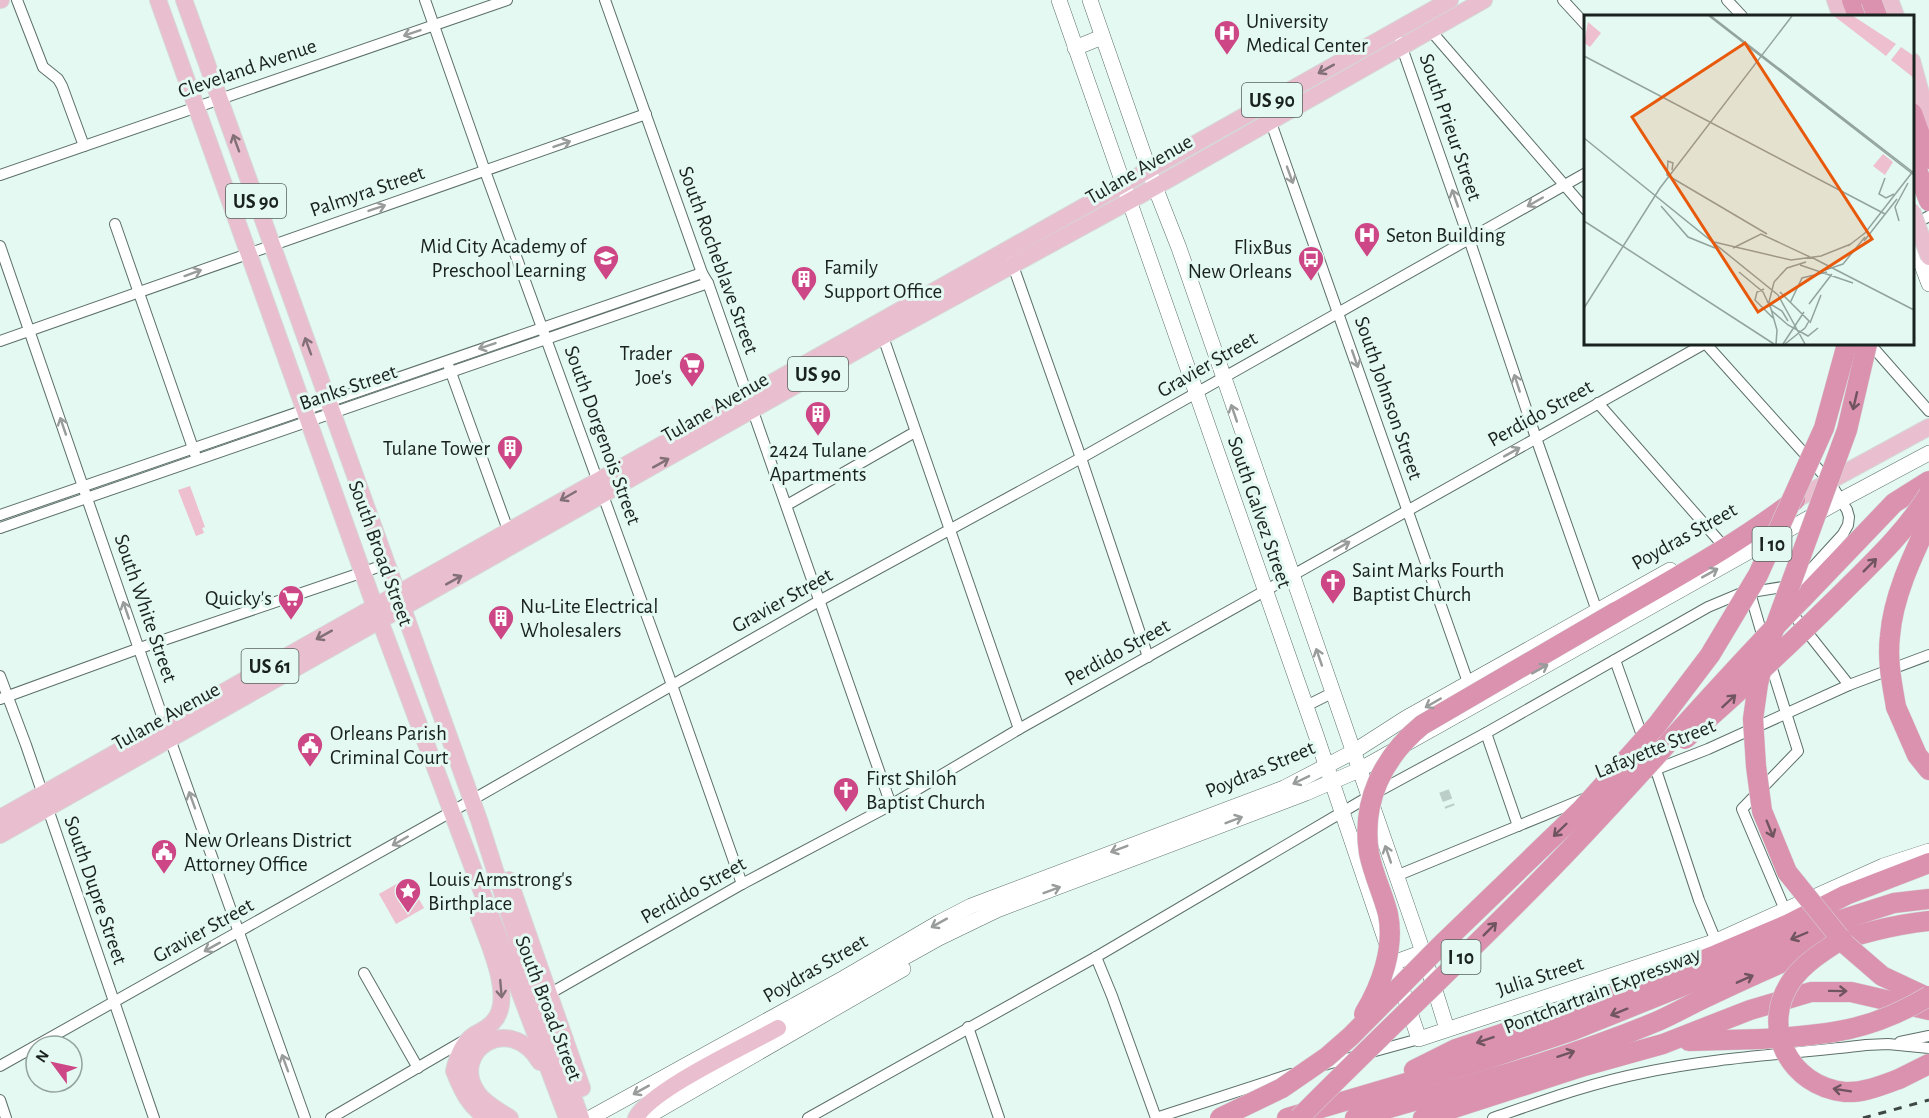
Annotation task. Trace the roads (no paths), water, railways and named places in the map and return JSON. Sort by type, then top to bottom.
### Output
[{"type":"highway","points":[[1852,0],[1857,15]]},
{"type":"highway","points":[[1866,0],[1870,15]]},
{"type":"highway","points":[[1871,0],[1890,7]]},
{"type":"highway","points":[[1914,118],[1929,159]]},
{"type":"highway","points":[[1914,162],[1929,201]]},
{"type":"highway","name":"I 10","points":[[1220,1118],[1282,1088],[1327,1057],[1351,1036],[1440,946],[1582,809],[1657,725],[1710,656],[1758,574],[1824,428],[1846,345]]},
{"type":"highway","points":[[1868,345],[1847,430],[1765,654],[1753,719],[1756,766],[1762,811],[1787,872],[1845,944],[1907,997],[1929,1009]]},
{"type":"highway","name":"I 10","points":[[1299,1118],[1550,870],[1746,656],[1894,503],[1925,487]]},
{"type":"highway","points":[[1351,1036],[1382,980],[1387,956],[1388,915],[1369,854],[1367,831],[1372,794],[1386,764],[1406,738],[1422,725],[1607,611],[1727,548],[1795,500]]},
{"type":"highway","points":[[1929,521],[1895,609],[1890,636],[1890,662],[1896,706],[1917,755],[1929,770]]},
{"type":"highway","points":[[1366,1094],[1456,1049],[1580,1008],[1705,959],[1789,924],[1846,895],[1928,873]]},
{"type":"highway","name":"Pontchartrain Expressway","points":[[1287,1118],[1571,1031],[1725,969],[1828,924],[1894,903],[1929,899]]},
{"type":"highway","name":"Pontchartrain Expressway","points":[[1355,1118],[1490,1079],[1612,1039],[1842,939],[1898,924],[1929,921]]},
{"type":"highway","points":[[1842,939],[1802,968],[1785,993],[1778,1021],[1780,1038],[1793,1066],[1804,1076],[1826,1087],[1844,1092],[1856,1092],[1899,1079],[1929,1064]]},
{"type":"highway","points":[[1882,976],[1929,997]]},
{"type":"highway","points":[[1423,1118],[1584,1066],[1663,1044],[1750,1010],[1811,992],[1851,992],[1929,1009]]},
{"type":"highway","points":[[1663,1044],[1812,1036],[1854,1029],[1886,1019],[1929,997]]},
{"type":"highway","points":[[1899,1079],[1929,1073]]},
{"type":"main road","name":"South Broad Street","points":[[158,0],[451,812],[534,992]]},
{"type":"main road","name":"South Broad Street","points":[[184,0],[472,800],[534,992],[554,1083],[567,1118]]},
{"type":"main road","name":"South Galvez Street","points":[[1059,0],[1343,812],[1419,1038]]},
{"type":"main road","name":"South Galvez Street","points":[[1090,0],[1149,171],[1179,248],[1423,952],[1447,1029]]},
{"type":"main road","name":"Tulane Avenue","points":[[1010,259],[1124,185],[1450,0]]},
{"type":"main road","name":"Tulane Avenue","points":[[0,835],[45,801],[881,329],[1010,259],[1129,202],[1484,0]]},
{"type":"main road","points":[[1835,0],[1841,15]]},
{"type":"main road","points":[[1075,48],[1102,38]]},
{"type":"main road","points":[[180,60],[203,52]]},
{"type":"main road","points":[[1915,69],[1929,102]]},
{"type":"main road","points":[[1915,69],[1929,122]]},
{"type":"main road","points":[[226,190],[250,182]]},
{"type":"main road","points":[[1914,216],[1929,257]]},
{"type":"main road","points":[[1914,243],[1929,284]]},
{"type":"main road","points":[[269,308],[292,300]]},
{"type":"main road","name":"Poydras Street","points":[[589,1118],[971,906],[1284,788],[1326,767],[1468,683],[1607,611],[1720,542],[1929,427]]},
{"type":"main road","name":"Poydras Street","points":[[997,910],[1332,783],[1359,770],[1929,453]]},
{"type":"main road","name":"Tulane Avenue","points":[[400,601],[508,530],[601,487]]},
{"type":"main road","points":[[341,509],[364,501]]},
{"type":"main road","points":[[404,679],[424,667]]},
{"type":"main road","points":[[430,755],[452,747]]},
{"type":"main road","name":"Tulane Avenue","points":[[0,818],[45,801]]},
{"type":"main road","points":[[451,812],[465,872],[502,987],[502,1003],[495,1020],[471,1036],[459,1054],[463,1094],[471,1105],[487,1118]]},
{"type":"main road","name":"Julia Street","points":[[1419,1038],[1716,941],[1883,866],[1929,851]]},
{"type":"main road","points":[[1375,906],[1404,898]]},
{"type":"main road","points":[[636,1118],[649,1102],[673,1086],[939,938],[997,910]]},
{"type":"main road","points":[[645,1118],[706,1081],[878,985],[997,910]]},
{"type":"main road","points":[[1393,963],[1423,952]]},
{"type":"main road","points":[[534,992],[589,1118]]},
{"type":"main road","points":[[462,1073],[470,1065],[479,1049],[494,1039],[505,1037],[527,1045],[536,1054],[554,1083]]},
{"type":"main road","points":[[462,1073],[481,1098],[510,1118]]},
{"type":"street","points":[[16,0],[43,67],[58,79],[62,86],[84,146]]},
{"type":"street","name":"South Dorgenois Street","points":[[425,0],[742,884]]},
{"type":"street","name":"Cleveland Avenue","points":[[0,175],[507,0]]},
{"type":"street","name":"South Rocheblave Street","points":[[605,0],[787,505],[891,805]]},
{"type":"street","points":[[1563,0],[1584,23]]},
{"type":"street","points":[[1727,0],[1741,15]]},
{"type":"street","points":[[1868,15],[1890,7]]},
{"type":"street","name":"South Prieur Street","points":[[1396,30],[1536,438],[1607,611]]},
{"type":"street","points":[[1431,31],[1584,208]]},
{"type":"street","name":"South Johnson Street","points":[[1267,103],[1270,120],[1476,705]]},
{"type":"street","name":"Palmyra Street","points":[[0,341],[646,114]]},
{"type":"street","name":"Gravier Street","points":[[0,1066],[819,602],[1081,458],[1584,174]]},
{"type":"street","points":[[1914,224],[1929,216]]},
{"type":"street","points":[[115,224],[197,460]]},
{"type":"street","name":"South White Street","points":[[0,246],[168,732],[305,1118]]},
{"type":"street","points":[[1010,259],[1081,458],[1148,657]]},
{"type":"street","name":"Banks Street","points":[[0,514],[193,448],[307,415],[446,360],[702,273]]},
{"type":"street","name":"Banks Street","points":[[330,407],[450,372],[708,283]]},
{"type":"street","points":[[881,329],[1019,729]]},
{"type":"street","name":"Perdido Street","points":[[534,992],[891,805],[1019,729],[1703,345]]},
{"type":"street","points":[[808,1118],[825,1114],[968,1027],[1096,957],[1368,797],[1708,607],[1732,597],[1789,586],[1802,579],[1843,534],[1848,525],[1847,510],[1829,481],[1706,345]]},
{"type":"street","points":[[1869,345],[1929,411]]},
{"type":"street","points":[[446,360],[508,530]]},
{"type":"street","points":[[1599,403],[1720,542]]},
{"type":"street","name":"Banks Street","points":[[0,528],[197,460],[307,415]]},
{"type":"street","points":[[787,505],[915,432]]},
{"type":"street","points":[[4,698],[140,648],[387,564]]},
{"type":"street","points":[[1773,589],[1849,685]]},
{"type":"street","points":[[1750,593],[1798,751],[1742,809],[1785,910]]},
{"type":"street","name":"Lafayette Street","points":[[1396,876],[1708,749],[1849,685],[1929,655]]},
{"type":"street","points":[[1615,660],[1656,770],[1699,900],[1716,941]]},
{"type":"street","name":"South Dupre Street","points":[[0,676],[4,698],[45,801],[154,1118]]},
{"type":"street","points":[[1306,706],[1332,693]]},
{"type":"street","points":[[1486,733],[1518,826]]},
{"type":"street","points":[[1096,957],[1156,1118]]},
{"type":"street","points":[[364,973],[418,1068]]},
{"type":"street","points":[[968,1027],[999,1118]]},
{"type":"street","points":[[331,1118],[471,1036]]},
{"type":"street","points":[[1493,1118],[1581,1088],[1643,1072],[1713,1061],[1888,1044],[1929,1036]]},
{"type":"street","name":"Julia Street","points":[[1156,1118],[1294,1073],[1419,1038]]},
{"type":"street","points":[[1888,1044],[1929,1048]]},
{"type":"street","points":[[434,1058],[445,1061],[462,1073]]},
{"type":"street","points":[[0,1100],[6,1118]]},
{"type":"tunnel","points":[[1444,791],[1450,807]]},
{"type":"railway","points":[[1863,1118],[1929,1100]]},
{"type":"place","name":"University Medical Center","points":[[1227,56]]},
{"type":"place","name":"Seton Building","points":[[1367,258]]},
{"type":"place","name":"Mid City Academy of Preschool Learning","points":[[606,281]]},
{"type":"place","name":"FlixBus New Orleans","points":[[1311,282]]},
{"type":"place","name":"Family Support Office","points":[[804,302]]},
{"type":"place","name":"Trader Joe's","points":[[692,388]]},
{"type":"place","name":"2424 Tulane Apartments","points":[[818,437]]},
{"type":"place","name":"Tulane Tower","points":[[510,471]]},
{"type":"place","name":"Saint Marks Fourth Baptist Church","points":[[1333,605]]},
{"type":"place","name":"Quicky's","points":[[291,621]]},
{"type":"place","name":"Nu-Lite Electrical Wholesalers","points":[[501,641]]},
{"type":"place","name":"Orleans Parish Criminal Court","points":[[310,768]]},
{"type":"place","name":"First Shiloh Baptist Church","points":[[846,813]]},
{"type":"place","name":"New Orleans District Attorney Office","points":[[164,875]]},
{"type":"place","name":"Louis Armstrong's Birthplace","points":[[408,914]]}]
